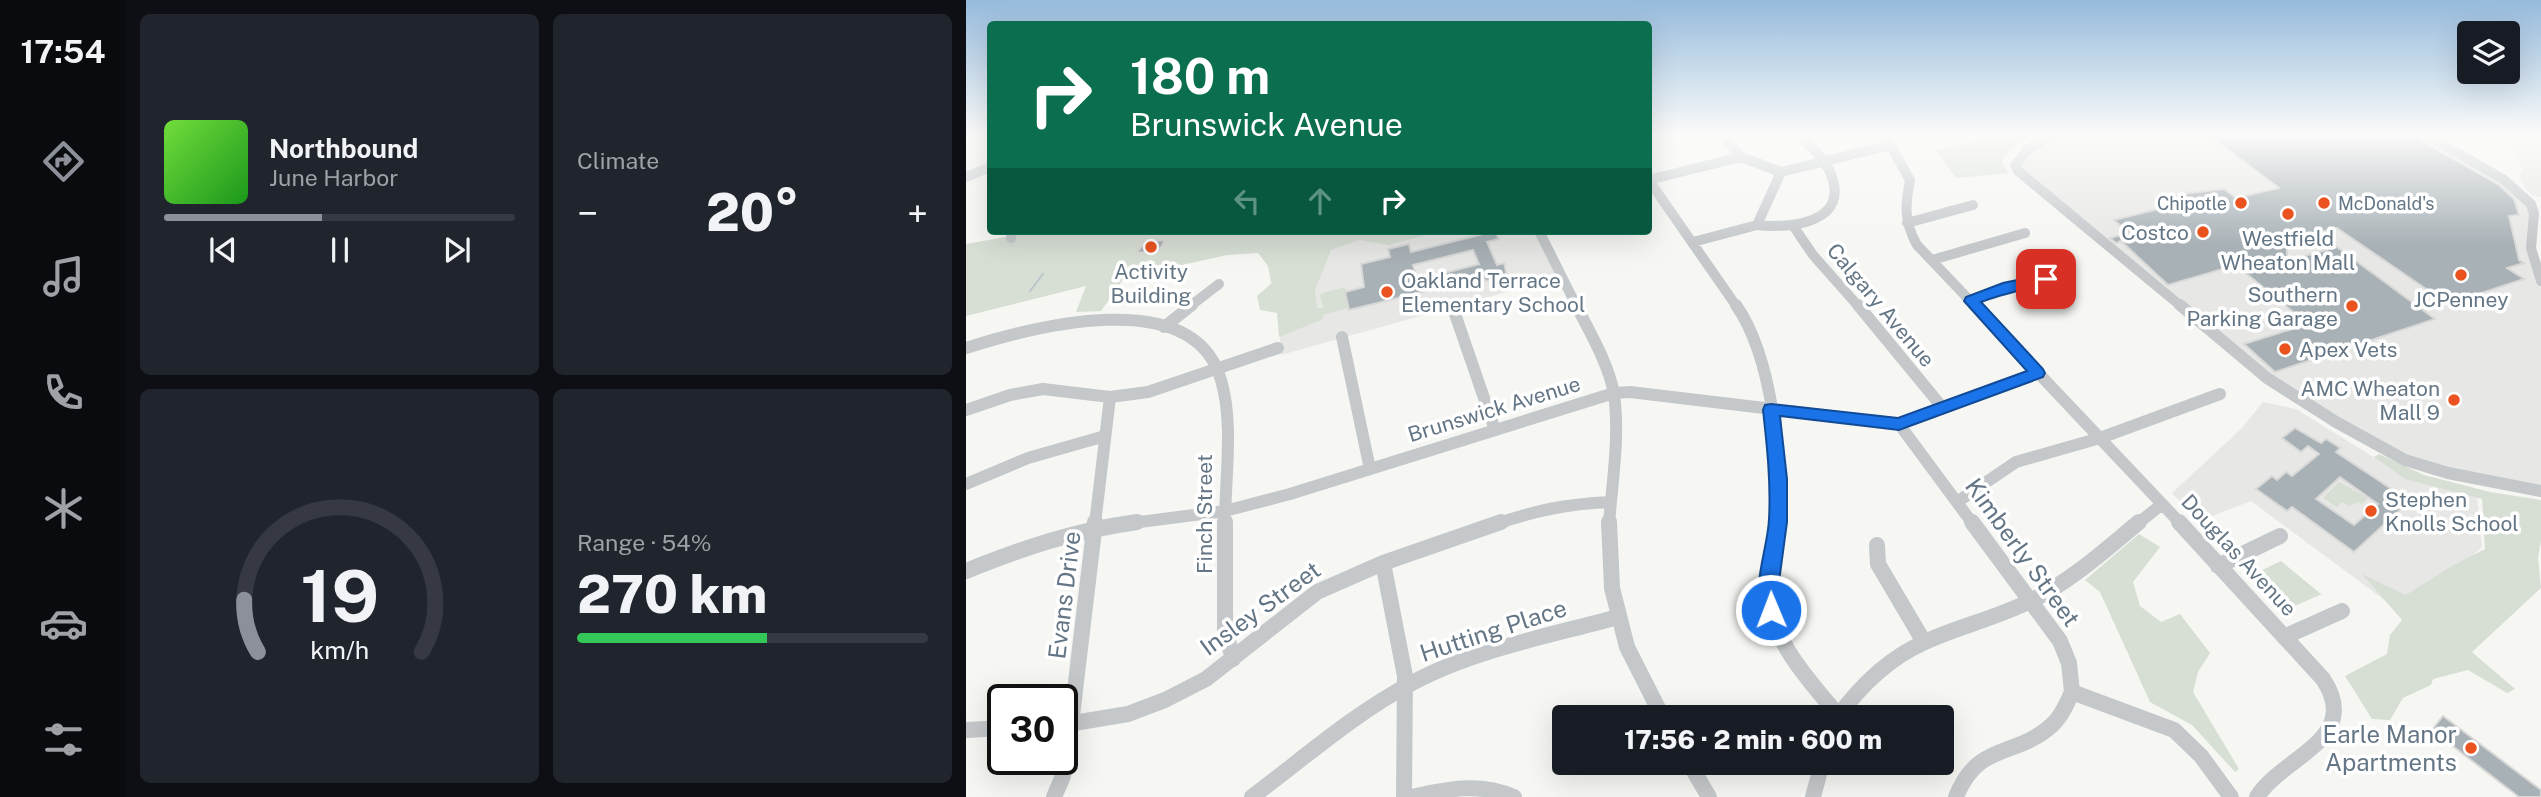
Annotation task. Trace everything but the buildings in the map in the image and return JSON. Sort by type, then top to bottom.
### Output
[{"type":"street","points":[[1652,178],[1682,171]]},
{"type":"street","points":[[1757,225],[1781,172],[1784,171]]},
{"type":"street","points":[[1693,242],[1757,225],[1773,228],[1794,227],[1820,217],[1832,204],[1834,184],[1828,171]]},
{"type":"street","points":[[1905,171],[1910,180],[1904,210],[1907,223],[1973,205]]},
{"type":"street","points":[[2018,171],[2267,378],[2336,422],[2406,460],[2448,473],[2541,491]]},
{"type":"street","points":[[2489,171],[2524,195],[2531,204],[2541,281]]},
{"type":"street","points":[[1652,183],[1750,325],[1761,349],[1770,386],[1778,489],[1778,522],[1769,589],[1771,610],[1780,636],[1799,667],[1828,705]]},
{"type":"street","name":"Douglas Avenue","points":[[1907,223],[1917,244],[2284,637]]},
{"type":"street","name":"Calgary Avenue","points":[[1794,227],[1813,255],[1871,320],[1941,407]]},
{"type":"street","points":[[1933,260],[2025,233]]},
{"type":"street","points":[[1541,235],[1596,346],[1614,396],[1609,563],[1618,617],[1627,647],[1656,705]]},
{"type":"street","points":[[1971,301],[2008,286],[2029,284],[2058,275]]},
{"type":"street","points":[[1164,327],[1219,285]]},
{"type":"street","points":[[1453,309],[1495,430]]},
{"type":"street","points":[[966,348],[1014,332],[1077,321],[1111,319],[1164,327],[1199,346],[1218,369]]},
{"type":"street","points":[[1342,337],[1370,469]]},
{"type":"street","points":[[966,410],[1010,395],[1043,389],[1110,397],[1148,392],[1278,348]]},
{"type":"street","name":"Finch Street","points":[[1218,369],[1225,410],[1226,630],[1233,659]]},
{"type":"street","name":"Brunswick Avenue","points":[[966,571],[1039,542],[1095,528],[1225,511],[1630,392],[1899,424],[2038,373]]},
{"type":"street","points":[[1957,502],[2016,462],[2058,447],[2099,438],[2220,394]]},
{"type":"street","name":"Evans Drive","points":[[1073,684],[1110,397]]},
{"type":"street","name":"Kimberly Street","points":[[1899,424],[2060,641],[2068,663],[2072,692]]},
{"type":"street","points":[[966,484],[1028,458],[1105,436]]},
{"type":"street","name":"Insley Street","points":[[1078,723],[1128,713],[1165,700],[1206,678],[1233,659],[1317,592],[1383,563],[1538,510],[1567,504],[1610,502]]},
{"type":"street","points":[[1847,705],[1884,666],[1924,642],[2031,601],[2082,568],[2161,505]]},
{"type":"street","points":[[2218,566],[2280,536]]},
{"type":"street","points":[[1877,545],[1878,564],[1924,642]]},
{"type":"street","points":[[1383,563],[1406,686],[1404,797]]},
{"type":"street","points":[[2257,797],[2263,786],[2333,728],[2337,710],[2332,693],[2323,679],[2284,637],[2342,611]]},
{"type":"street","name":"Hutting Place","points":[[1252,797],[1384,699],[1406,686],[1456,663],[1618,617]]},
{"type":"street","points":[[1956,797],[1960,781],[1982,757],[2051,726],[2064,711],[2072,692],[2174,730],[2201,756],[2231,797]]},
{"type":"street","points":[[966,730],[987,729]]},
{"type":"street","name":"Evans Drive","points":[[1054,797],[1063,775]]},
{"type":"street","points":[[1696,775],[1709,797]]},
{"type":"street","points":[[1813,797],[1819,775]]},
{"type":"street","points":[[1411,797],[1454,787],[1476,786],[1496,789],[1514,797]]},
{"type":"shaded area","points":[[1951,171],[2009,173],[1956,178]]},
{"type":"shaded area","points":[[2018,171],[2489,171],[2503,179],[2531,204],[2531,248],[2541,281],[2541,491],[2405,460],[2267,378]]},
{"type":"shaded area","points":[[2521,171],[2541,171],[2541,197],[2533,196],[2519,176]]},
{"type":"shaded area","points":[[1017,235],[1426,235],[1389,245],[1359,240],[1331,250],[1315,290],[1317,308],[1323,308],[1320,295],[1345,287],[1349,308],[1325,314],[1321,320],[1279,337],[1277,313],[1260,310],[1257,296],[1272,283],[1268,266],[1258,253],[1227,255],[1124,278],[1101,311],[1076,312],[1086,286],[966,316],[966,244]]},
{"type":"shaded area","name":"Oakland Terrace Elementary School","points":[[1329,235],[1541,235],[1560,277],[1281,355],[1278,299],[1271,286],[1268,266],[1259,253]]},
{"type":"shaded area","name":"Stephen Knolls School","points":[[2263,402],[2296,409],[2404,476],[2477,494],[2482,547],[2410,619],[2251,501],[2199,521],[2172,493],[2242,428]]},
{"type":"shaded area","points":[[2379,454],[2424,475],[2490,492],[2541,500],[2541,541],[2538,557],[2541,588],[2472,652],[2515,689],[2507,693],[2468,670],[2433,679],[2431,685],[2403,698],[2390,720],[2372,719],[2345,676],[2387,654],[2390,635],[2402,620],[2362,574],[2406,595],[2485,549],[2482,499],[2405,479],[2374,457]]},
{"type":"shaded area","points":[[2339,482],[2368,498],[2362,504],[2358,502],[2349,506],[2342,502],[2337,507],[2323,498]]},
{"type":"shaded area","points":[[2139,534],[2160,547],[2133,582],[2140,606],[2161,622],[2180,614],[2210,653],[2198,672],[2193,692],[2239,769],[2235,772],[2192,725],[2150,702],[2100,592],[2085,580]]},
{"type":"shaded area","points":[[2281,561],[2322,594],[2288,609],[2254,574]]},
{"type":"waterway","points":[[1030,291],[1043,274]]},
{"type":"place","name":"Chipotle","points":[[2241,203]]},
{"type":"place","name":"McDonald's","points":[[2324,203]]},
{"type":"place","name":"Westfield Wheaton Mall","points":[[2288,214]]},
{"type":"place","name":"Costco","points":[[2203,232]]},
{"type":"place","name":"Activity Building","points":[[1151,247]]},
{"type":"place","name":"JCPenney","points":[[2461,275]]},
{"type":"place","name":"Oakland Terrace Elementary School","points":[[1387,292]]},
{"type":"place","name":"Southern Parking Garage","points":[[2352,306]]},
{"type":"place","name":"Apex Vets","points":[[2285,349]]},
{"type":"place","name":"AMC Wheaton Mall 9","points":[[2454,400]]},
{"type":"place","name":"Stephen Knolls School","points":[[2371,511]]},
{"type":"place","name":"Earle Manor Apartments","points":[[2471,748]]},
{"type":"route","points":[[1771,610],[1769,589],[1778,522],[1778,479],[1771,410],[1899,424],[2038,373],[1971,301],[2008,286],[2046,279]]}]
